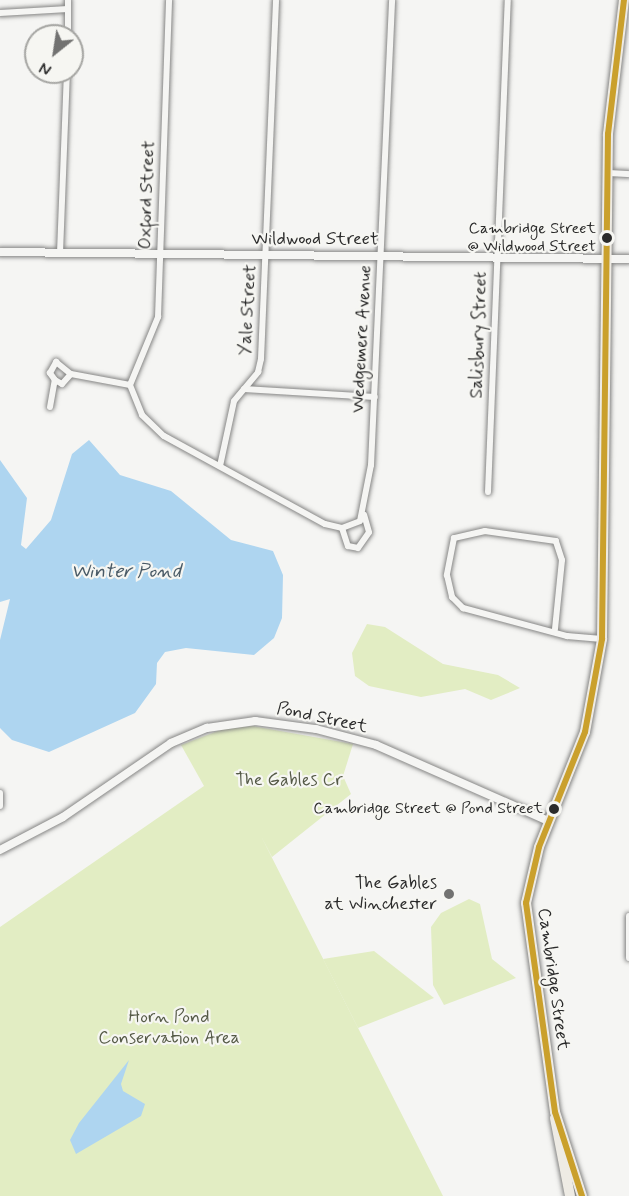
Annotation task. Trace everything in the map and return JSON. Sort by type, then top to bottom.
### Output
[{"type":"highway","name":"Cambridge Street","points":[[570,1196],[558,1153],[555,1112],[526,927],[528,886],[548,821],[585,732],[602,639],[608,257],[607,173],[610,101],[624,0]]},
{"type":"highway","name":"Cambridge Street","points":[[555,1112],[582,1196]]},
{"type":"street","points":[[68,0],[68,24]]},
{"type":"street","name":"Oxford Street","points":[[130,385],[158,317],[169,0]]},
{"type":"street","name":"Yale Street","points":[[220,466],[231,409],[261,359],[276,0]]},
{"type":"street","name":"Wedgemere Avenue","points":[[342,528],[348,546],[358,548],[369,532],[364,515],[375,397],[392,0]]},
{"type":"street","name":"Salisbury Street","points":[[488,492],[508,0]]},
{"type":"street","points":[[0,13],[68,9]]},
{"type":"street","points":[[60,253],[67,84]]},
{"type":"street","points":[[607,173],[629,174]]},
{"type":"street","name":"Wildwood Street","points":[[0,252],[629,259]]},
{"type":"street","points":[[71,374],[62,384],[50,373],[56,362],[71,374],[130,385],[148,424],[220,466],[342,528],[350,526],[364,515]]},
{"type":"street","points":[[50,407],[55,380]]},
{"type":"street","points":[[244,389],[375,397]]},
{"type":"street","points":[[555,629],[562,560],[556,541],[485,531],[454,538],[447,575],[457,604],[473,613],[602,639]]},
{"type":"street","name":"Pond Street","points":[[0,850],[63,817],[171,743],[207,728],[255,720],[316,729],[376,746],[548,821]]},
{"type":"street","points":[[0,793],[0,806]]},
{"type":"street","points":[[629,916],[629,958]]},
{"type":"green space","points":[[367,624],[385,627],[443,664],[498,675],[520,688],[491,700],[465,689],[421,697],[369,686],[355,676],[352,653]]},
{"type":"green space","name":"Horn Pond Conservation Area","points":[[253,726],[353,744],[343,776],[351,794],[272,857],[261,836],[443,1196],[0,1196],[0,927],[204,786],[181,745],[223,729]]},
{"type":"green space","points":[[469,899],[480,904],[492,959],[516,978],[444,1005],[433,985],[431,927],[441,913]]},
{"type":"green space","points":[[374,951],[434,998],[358,1028],[323,959]]},
{"type":"water","name":"Winter Pond","points":[[89,440],[120,475],[171,491],[231,540],[273,551],[283,575],[282,618],[274,638],[254,655],[186,648],[165,652],[157,663],[156,684],[135,713],[49,752],[12,740],[0,728],[0,640],[10,599],[0,602],[0,460],[27,498],[21,545],[26,549],[51,520],[72,454]]},
{"type":"water","points":[[129,1060],[121,1084],[123,1091],[145,1104],[141,1116],[76,1154],[70,1140],[79,1123]]},
{"type":"transit line","points":[[582,1196],[555,1112],[526,903],[539,847],[585,732],[602,639],[608,134],[624,0]]},
{"type":"place","name":"Cambridge Street @ Wildwood Street","points":[[607,238]]},
{"type":"place","name":"Cambridge Street @ Pond Street","points":[[554,809]]},
{"type":"place","name":"The Gables at Winchester","points":[[449,894]]},
{"type":"park label","name":"The Gables Cr","points":[[289,780]]}]
